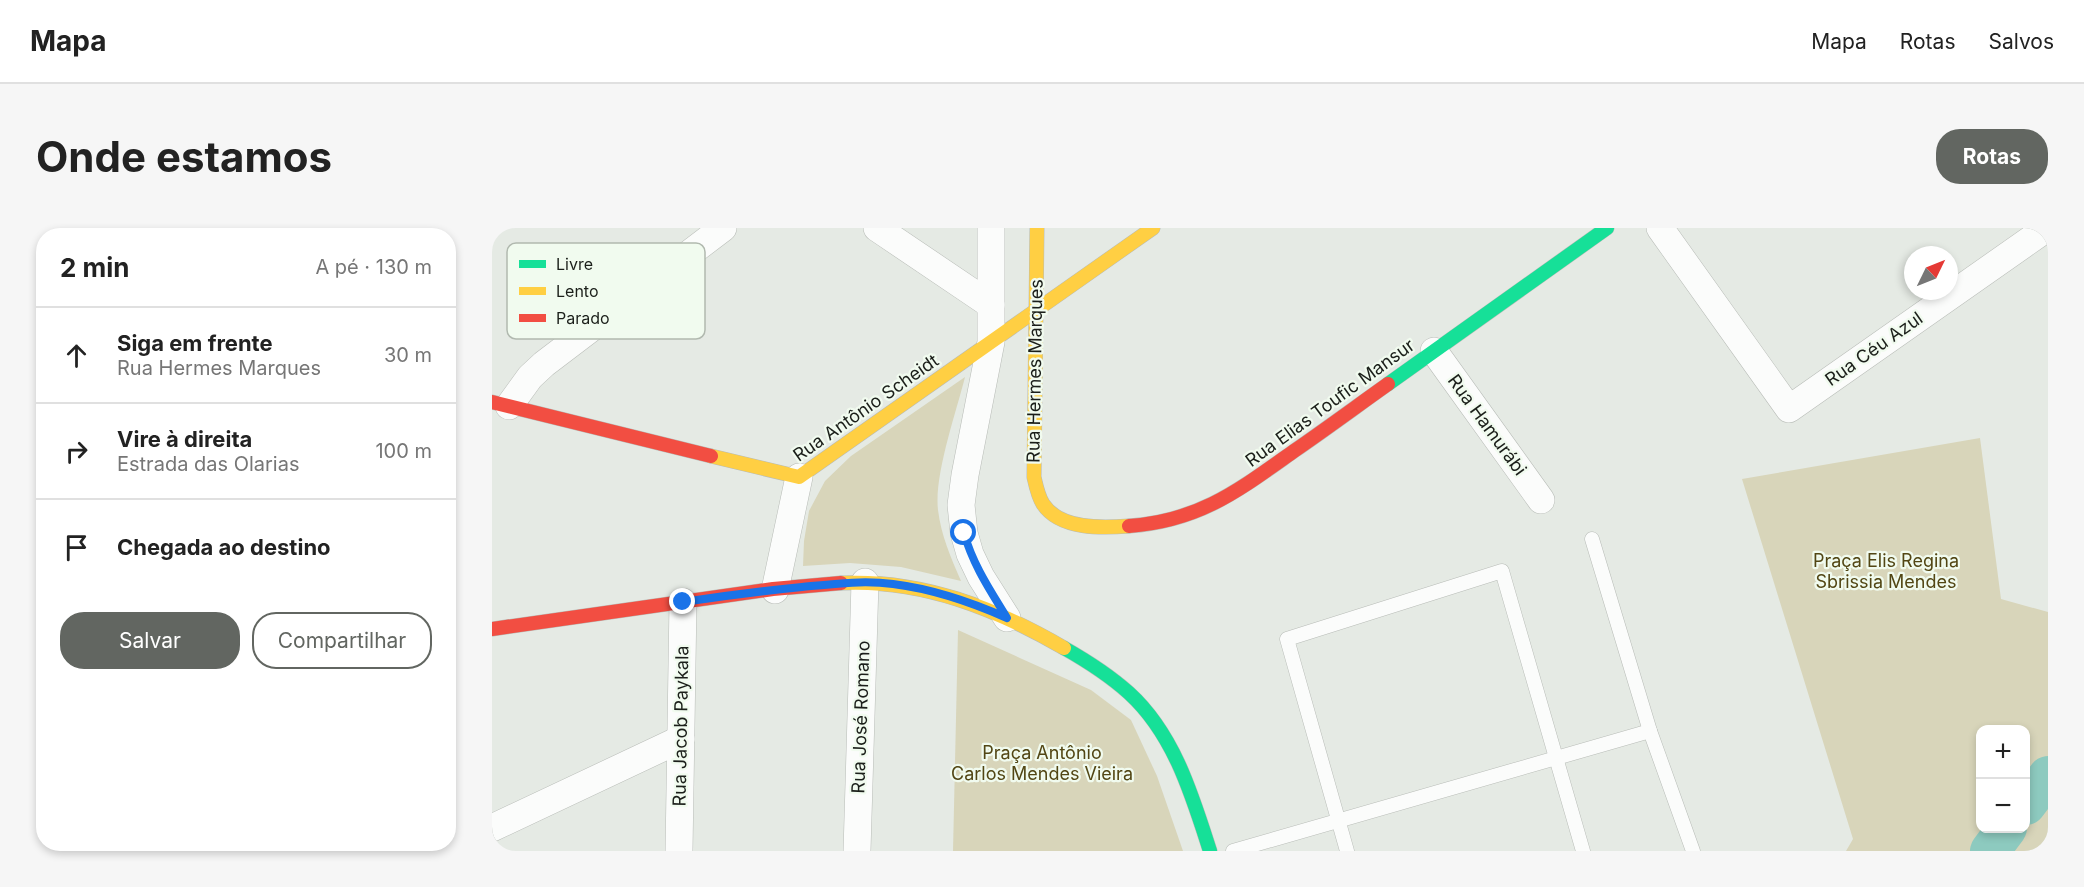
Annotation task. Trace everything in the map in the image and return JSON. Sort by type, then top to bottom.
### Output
[{"type":"street","points":[[703,243],[723,228]]},
{"type":"street","points":[[877,228],[991,305]]},
{"type":"street","points":[[991,228],[991,342],[961,505],[964,533],[970,554],[981,577],[1007,618]]},
{"type":"street","name":"Rua Hermes Marques","points":[[1038,228],[1034,477],[1039,497],[1048,510]]},
{"type":"street","name":"Rua Antônio Scheidt","points":[[500,404],[798,477],[1153,228]]},
{"type":"street","name":"Rua Elias Toufic Mansur","points":[[1048,510],[1061,520],[1082,526],[1100,527],[1156,522],[1211,506],[1238,491],[1606,228]]},
{"type":"street","name":"Rua Céu Azul","points":[[1660,228],[1789,409],[2047,228]]},
{"type":"street","points":[[500,404],[543,364],[576,339]]},
{"type":"street","name":"Rua Hamurábi","points":[[1434,351],[1541,500]]},
{"type":"street","points":[[775,590],[798,477]]},
{"type":"street","points":[[492,629],[775,590],[865,582],[922,589],[980,606],[1073,653],[1132,695],[1150,716],[1175,758],[1196,808],[1210,851]]},
{"type":"street","name":"Rua José Romano","points":[[857,851],[865,582]]},
{"type":"street","name":"Rua Jacob Paykala","points":[[679,851],[683,602]]},
{"type":"street","points":[[492,828],[681,739]]},
{"type":"lane","points":[[1592,539],[1650,731],[1693,851]]},
{"type":"lane","points":[[1347,851],[1287,639],[1502,571],[1583,851]]},
{"type":"lane","points":[[1233,851],[1650,731]]},
{"type":"green space","points":[[965,377],[942,462],[938,496],[941,528],[961,581],[901,567],[850,563],[803,566],[809,511],[825,481],[851,456]]},
{"type":"green space","name":"Praça Elis Regina Sbrissia Mendes","points":[[1980,438],[2001,599],[2048,612],[2048,758],[2030,780],[2030,725],[1976,725],[1976,833],[1987,833],[1971,851],[1846,851],[1853,839],[1742,479]]},
{"type":"green space","name":"Praça Antônio Carlos Mendes Vieira","points":[[958,630],[1091,690],[1131,720],[1157,776],[1183,851],[953,851]]},
{"type":"green space","points":[[2048,794],[2048,851],[1995,851],[2013,833],[2030,833],[2030,816]]},
{"type":"waterway","points":[[2030,800],[2048,776]]},
{"type":"waterway","points":[[1990,851],[2003,833]]},
{"type":"traffic: fast","points":[[1388,384],[1607,228]]},
{"type":"traffic: fast","points":[[1064,648],[1121,686],[1145,709],[1158,727],[1180,766],[1210,851]]},
{"type":"traffic: slow","points":[[1037,228],[1034,477],[1037,491],[1043,504],[1060,519],[1083,526],[1129,526]]},
{"type":"traffic: slow","points":[[711,456],[799,477],[1153,228]]},
{"type":"traffic: slow","points":[[841,583],[900,586],[957,599],[1011,620],[1064,648]]},
{"type":"traffic: jam","points":[[1129,526],[1177,518],[1218,501],[1255,478],[1388,384]]},
{"type":"traffic: jam","points":[[492,402],[711,456]]},
{"type":"traffic: jam","points":[[492,629],[773,589],[841,583]]},
{"type":"route","points":[[683,602],[833,583],[865,582],[922,589],[980,606],[1007,618],[981,577],[970,554],[964,533]]}]
